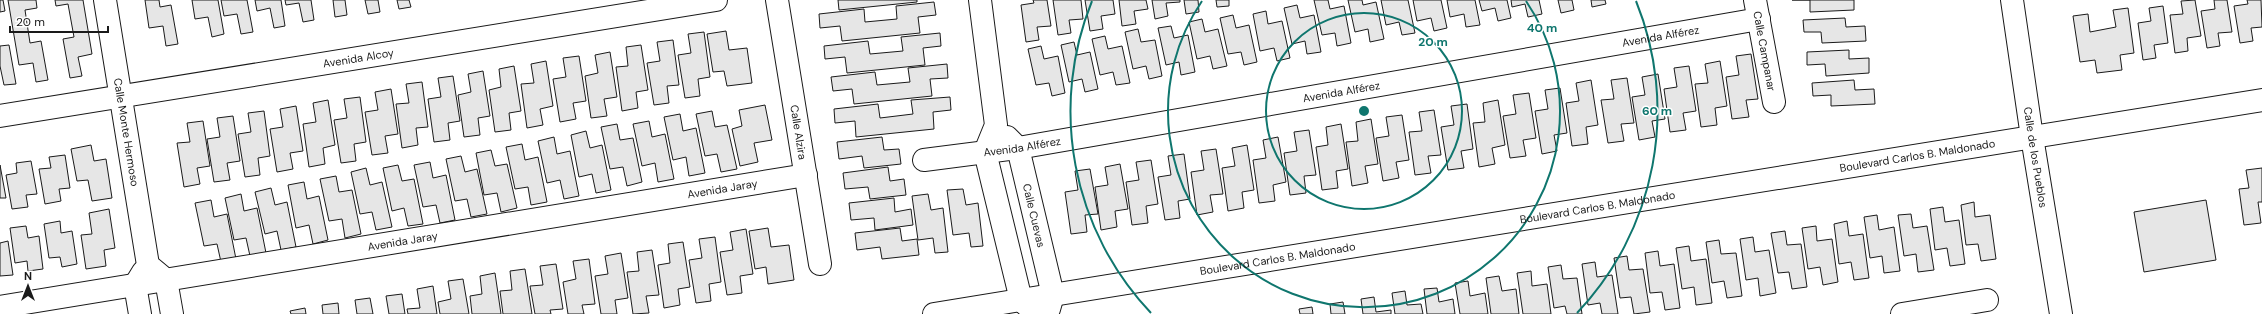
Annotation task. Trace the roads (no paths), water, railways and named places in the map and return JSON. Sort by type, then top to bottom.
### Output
[{"type":"street","name":"Calle Monte Hermoso","points":[[105,0],[148,265]]},
{"type":"street","name":"Avenida Alcoy","points":[[0,116],[716,0]]},
{"type":"street","name":"Calle Alzira","points":[[777,0],[820,264]]},
{"type":"street","points":[[980,0],[996,125],[985,152],[1028,307]]},
{"type":"street","name":"Calle de los Pueblos","points":[[2012,0],[2032,137],[2061,314]]},
{"type":"street","name":"Calle Campanar","points":[[1757,10],[1774,102]]},
{"type":"street","name":"Avenida Alférez","points":[[924,160],[1018,148],[1757,10]]},
{"type":"street","name":"Boulevard Carlos B. Maldonado","points":[[934,314],[1050,304],[2032,137],[2262,100]]},
{"type":"street","points":[[996,125],[1018,148]]},
{"type":"street","name":"Calle Cuevas","points":[[1018,148],[1050,304]]},
{"type":"street","name":"Avenida Jaray","points":[[0,307],[806,175]]},
{"type":"street","points":[[140,314],[135,285],[148,265],[166,280],[172,314]]},
{"type":"street","points":[[1909,314],[1987,300]]}]
